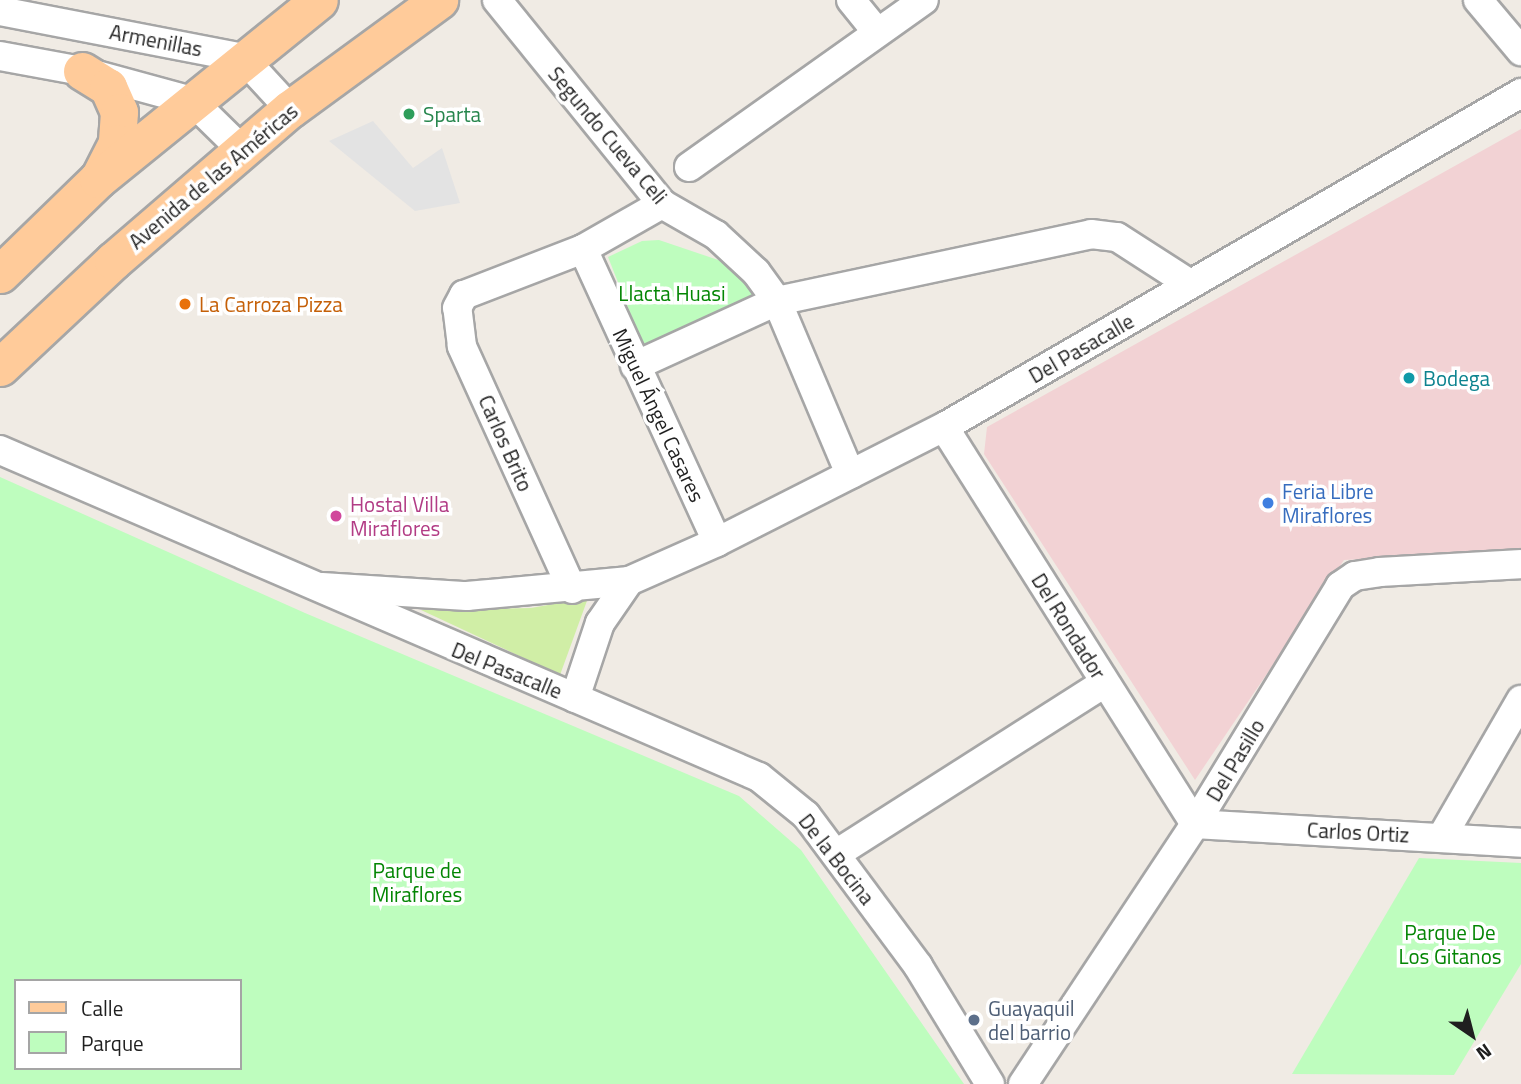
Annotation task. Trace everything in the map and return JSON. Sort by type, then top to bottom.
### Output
[{"type":"main road","points":[[0,274],[98,179],[243,58],[319,0]]},
{"type":"main road","name":"Avenida de las Américas","points":[[0,368],[113,261],[290,109],[439,0]]},
{"type":"main road","points":[[82,71],[108,87],[119,112],[117,143],[98,179]]},
{"type":"street","name":"Segundo Cueva Celi","points":[[497,0],[662,204],[733,249],[777,301],[850,474]]},
{"type":"street","points":[[851,0],[877,32]]},
{"type":"street","points":[[689,167],[924,0]]},
{"type":"street","points":[[1478,0],[1521,51]]},
{"type":"street","name":"Armenillas","points":[[0,10],[243,58]]},
{"type":"street","points":[[0,56],[82,71],[192,101],[242,150]]},
{"type":"street","points":[[243,58],[290,109]]},
{"type":"street","name":"Del Pasacalle","points":[[321,587],[467,596],[572,589],[629,580],[717,542],[944,427],[1521,93]]},
{"type":"street","points":[[583,249],[662,204]]},
{"type":"street","points":[[635,366],[777,301],[1091,234],[1117,237],[1190,284]]},
{"type":"street","name":"Carlos Brito","points":[[572,589],[461,346],[457,308],[464,295],[583,249]]},
{"type":"street","name":"Miguel Ángel Casares","points":[[583,249],[717,542]]},
{"type":"street","name":"Del Rondador","points":[[944,427],[1195,824]]},
{"type":"street","name":"Del Pasacalle","points":[[0,450],[575,698],[600,623],[629,580]]},
{"type":"street","name":"Del Pasillo","points":[[1023,1084],[1195,824],[1340,586],[1355,576],[1380,572],[1521,564]]},
{"type":"street","points":[[836,854],[1104,683]]},
{"type":"street","name":"De la Bocina","points":[[575,698],[758,777],[806,815],[918,966],[990,1084]]},
{"type":"street","points":[[1443,835],[1521,700]]},
{"type":"street","name":"Carlos Ortiz","points":[[1195,824],[1443,835],[1521,843]]},
{"type":"shaded area","points":[[373,121],[413,168],[442,148],[460,203],[415,211],[329,141]]},
{"type":"shaded area","name":"Feria Libre Miraflores","points":[[1521,129],[1521,551],[1344,560],[1195,780],[984,454],[987,427]]},
{"type":"green space","name":"Llacta Huasi","points":[[659,240],[736,266],[763,308],[646,353],[608,257],[642,241]]},
{"type":"green space","name":"Parque de Miraflores","points":[[0,477],[305,613],[739,796],[801,850],[964,1084],[0,1084]]},
{"type":"green space","points":[[588,598],[560,675],[421,610],[531,608]]},
{"type":"green space","name":"Parque De Los Gitanos","points":[[1419,858],[1521,863],[1521,964],[1454,1075],[1292,1074]]},
{"type":"place","name":"Sparta","points":[[409,114]]},
{"type":"place","name":"La Carroza Pizza","points":[[185,304]]},
{"type":"place","name":"Bodega","points":[[1409,378]]},
{"type":"place","name":"Feria Libre Miraflores","points":[[1268,503]]},
{"type":"place","name":"Hostal Villa Miraflores","points":[[336,516]]},
{"type":"place","name":"Guayaquil del barrio","points":[[974,1020]]}]
